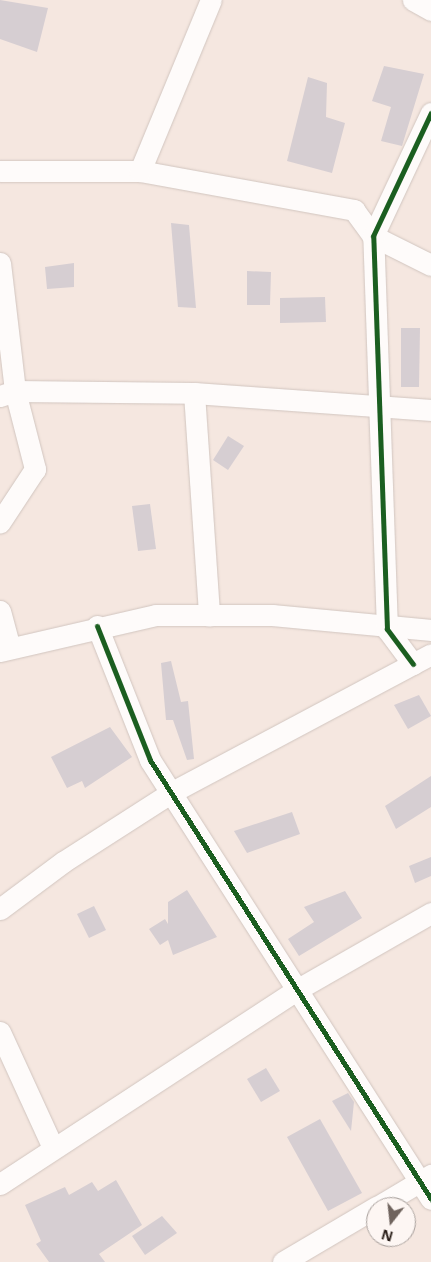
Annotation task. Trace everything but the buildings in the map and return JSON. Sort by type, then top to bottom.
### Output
[{"type":"street","points":[[140,171],[211,0]]},
{"type":"street","points":[[413,0],[431,10]]},
{"type":"street","points":[[413,664],[388,628],[373,236],[431,113]]},
{"type":"street","points":[[0,171],[140,171],[354,210],[373,236],[431,266]]},
{"type":"street","points":[[0,263],[8,394],[35,469],[0,522]]},
{"type":"street","points":[[194,393],[209,615]]},
{"type":"street","points":[[8,394],[194,393],[378,404],[431,410]]},
{"type":"street","points":[[0,611],[5,650],[97,626],[156,615],[272,615],[388,628],[431,630]]},
{"type":"street","points":[[97,626],[150,760],[427,1185],[399,1197]]},
{"type":"street","points":[[0,909],[63,862],[172,792],[431,654]]},
{"type":"street","points":[[0,1184],[300,988],[431,913]]},
{"type":"street","points":[[0,1032],[53,1148]]},
{"type":"street","points":[[283,1262],[366,1213]]},
{"type":"cycle path","points":[[413,664],[387,629],[373,236],[431,113]]},
{"type":"cycle path","points":[[97,626],[150,760],[431,1199]]}]
